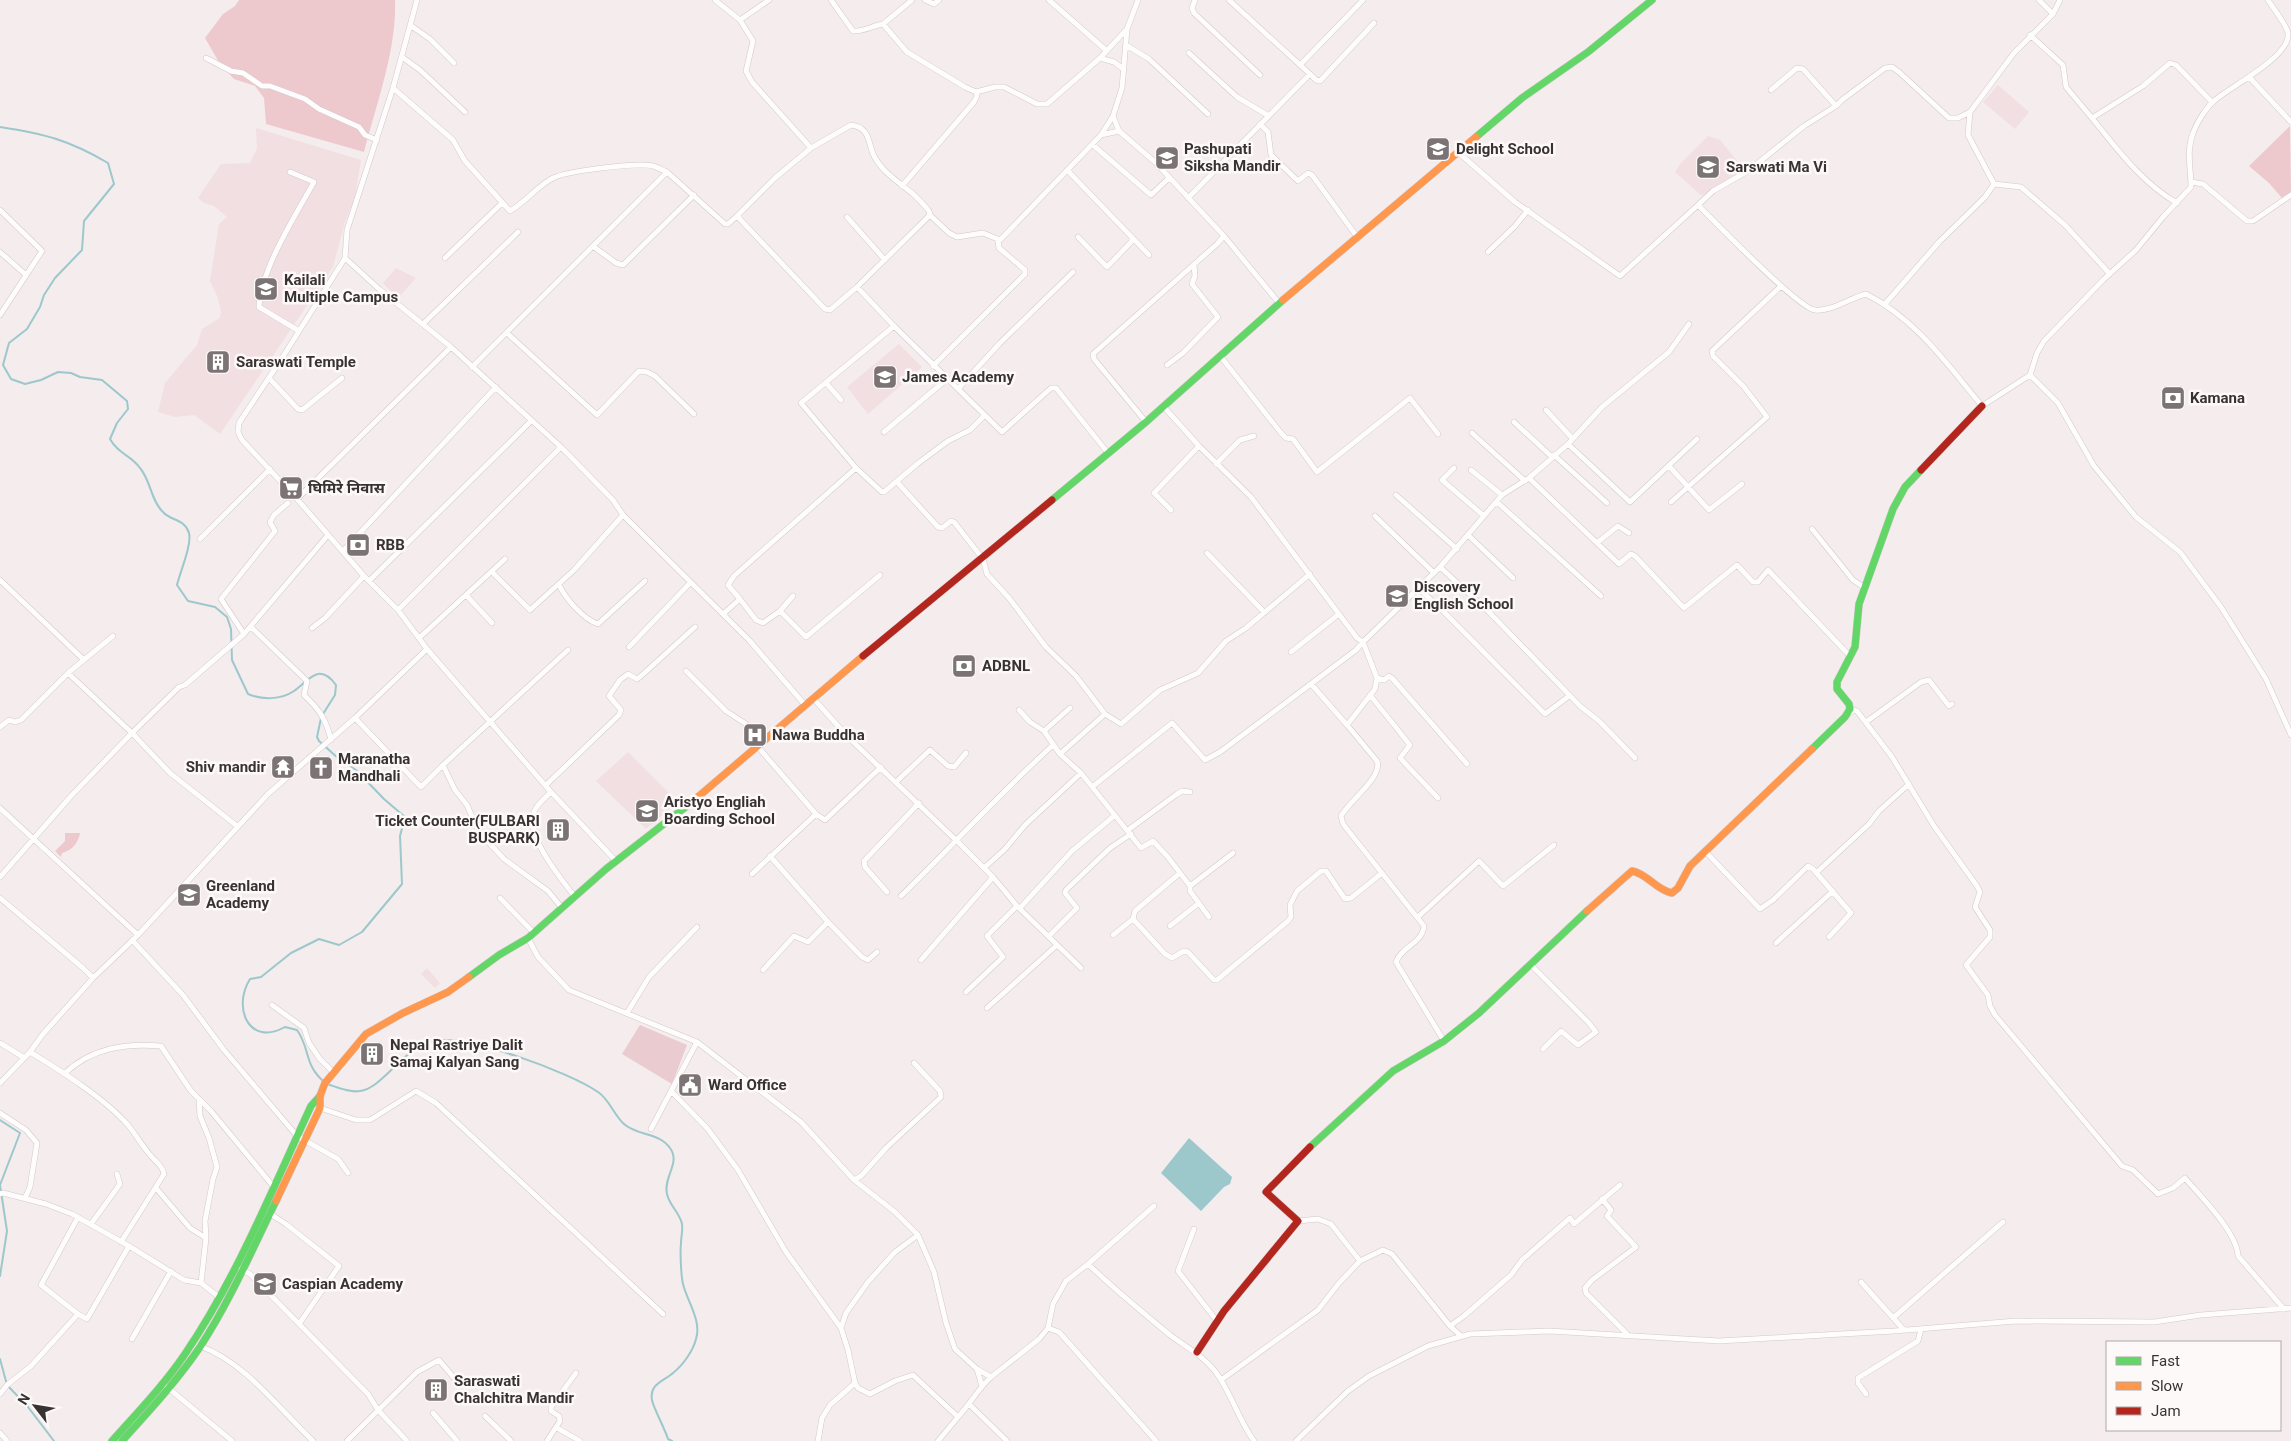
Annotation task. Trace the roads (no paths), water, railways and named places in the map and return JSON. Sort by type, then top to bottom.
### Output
[{"type":"main road","points":[[122,1441],[200,1346],[269,1213],[301,1138],[314,1101],[320,1096],[333,1072],[366,1034],[403,1013],[448,992],[499,955],[531,936],[616,861],[681,812],[813,698],[1164,407],[1279,303],[1522,98],[1588,52],[1652,0]]},
{"type":"main road","points":[[1197,1352],[1217,1321],[1298,1221],[1266,1192],[1316,1140],[1393,1071],[1444,1041],[1479,1013],[1574,922],[1632,871],[1644,874],[1665,892],[1672,893],[1678,888],[1690,866],[1845,717],[1850,704],[1837,689],[1837,682],[1857,639],[1859,604],[1893,508],[1905,487],[1982,406]]},
{"type":"main road","points":[[112,1441],[166,1386],[219,1297],[239,1268],[273,1186],[320,1108],[320,1096]]},
{"type":"street","points":[[418,0],[377,140],[347,230],[345,258],[239,423],[238,432],[242,440],[297,499],[364,576],[398,610],[427,649],[551,792],[616,861]]},
{"type":"street","points":[[715,0],[740,20],[753,41],[746,71],[752,82],[811,148]]},
{"type":"street","points":[[740,20],[769,0]]},
{"type":"street","points":[[832,0],[853,31],[861,32],[871,26],[883,24],[912,0]]},
{"type":"street","points":[[925,0],[934,4],[939,0]]},
{"type":"street","points":[[1049,0],[1107,51]]},
{"type":"street","points":[[998,240],[1102,135],[1113,116],[1122,88],[1127,30],[1138,0]]},
{"type":"street","points":[[1196,0],[1192,8],[1194,13],[1260,75]]},
{"type":"street","points":[[1229,0],[1316,80],[1320,81],[1374,24]]},
{"type":"street","points":[[1300,65],[1315,47],[1363,0]]},
{"type":"street","points":[[2039,0],[2053,14]]},
{"type":"street","points":[[1459,153],[1514,202],[1620,276],[1713,191],[1748,171],[1804,126],[1836,106],[1885,68],[1892,67],[1949,118],[1958,118],[1970,112],[2014,53],[2053,14],[2060,0]]},
{"type":"street","points":[[1698,205],[1780,286],[1806,308],[1815,310],[1826,309],[1866,294],[1885,304],[1913,325],[1982,406],[2030,375],[2037,353],[2044,341],[2136,250],[2191,186],[2188,153],[2193,133],[2212,102],[2227,90],[2250,78],[2268,64],[2288,40],[2288,32],[2268,0]]},
{"type":"street","points":[[883,24],[907,52],[976,92],[995,87],[1004,87],[1037,104],[1047,104],[1100,58],[1127,30]]},
{"type":"street","points":[[410,25],[430,39],[454,63]]},
{"type":"street","points":[[2030,35],[2062,64],[2066,87],[2136,170],[2164,195],[2177,203]]},
{"type":"street","points":[[1126,45],[1149,59],[1208,114]]},
{"type":"street","points":[[1189,53],[1237,97],[1269,116]]},
{"type":"street","points":[[402,57],[420,70],[464,112]]},
{"type":"street","points":[[206,58],[231,71],[243,73],[262,86],[270,86],[305,99],[319,109],[359,127],[365,135],[377,140]]},
{"type":"street","points":[[1100,58],[1114,62],[1123,69]]},
{"type":"street","points":[[2092,118],[2143,86],[2170,64],[2176,65],[2212,102]]},
{"type":"street","points":[[1771,90],[1797,68],[1803,70],[1836,106]]},
{"type":"street","points":[[1188,198],[1310,74]]},
{"type":"street","points":[[2250,78],[2291,122]]},
{"type":"street","points":[[393,88],[453,140],[465,161],[508,210],[512,210],[554,177],[578,171],[636,164],[654,166],[667,172],[725,224],[728,224],[775,178],[811,148],[851,125],[857,126],[870,139],[874,155],[884,170],[913,193],[949,233],[957,237],[983,233],[998,240]]},
{"type":"street","points":[[902,186],[974,102],[977,96],[976,92]]},
{"type":"street","points":[[1970,112],[1968,136],[1994,184]]},
{"type":"street","points":[[1113,116],[1119,131],[1156,163],[1224,236],[1279,303]]},
{"type":"street","points":[[1260,124],[1268,132],[1271,155],[1298,181],[1308,173],[1312,175],[1358,238]]},
{"type":"street","points":[[1102,135],[1119,131]]},
{"type":"street","points":[[1093,145],[1151,195],[1169,178]]},
{"type":"street","points":[[1068,170],[1149,255]]},
{"type":"street","points":[[290,172],[314,182],[289,227],[260,291],[259,307],[299,330]]},
{"type":"street","points":[[472,366],[508,333],[594,247],[613,224],[667,172]]},
{"type":"street","points":[[2191,182],[2203,184],[2209,188],[2247,221],[2253,221],[2291,195]]},
{"type":"street","points":[[1994,184],[2021,187],[2066,225],[2110,274]]},
{"type":"street","points":[[1885,304],[1939,242],[1985,197],[1994,184]]},
{"type":"street","points":[[594,247],[616,263],[623,265],[694,195]]},
{"type":"street","points":[[445,258],[502,203]]},
{"type":"street","points":[[0,210],[42,251],[0,315]]},
{"type":"street","points":[[1488,252],[1515,226],[1528,210]]},
{"type":"street","points":[[737,216],[825,309],[830,310],[857,287],[930,214]]},
{"type":"street","points":[[847,217],[885,260]]},
{"type":"street","points":[[424,324],[518,232]]},
{"type":"street","points":[[1146,422],[1094,359],[1093,354],[1224,236]]},
{"type":"street","points":[[1078,237],[1107,267],[1134,240]]},
{"type":"street","points":[[933,366],[1025,274],[1025,270],[999,248],[998,240]]},
{"type":"street","points":[[0,252],[26,275]]},
{"type":"street","points":[[345,258],[379,289],[451,347],[561,447],[613,500],[623,515],[749,640],[805,705]]},
{"type":"street","points":[[1167,366],[1183,353],[1218,317],[1192,284],[1195,276],[1194,265]]},
{"type":"street","points":[[958,389],[1000,343],[1074,272]]},
{"type":"street","points":[[1671,502],[1767,417],[1744,387],[1713,356],[1712,351],[1780,286]]},
{"type":"street","points":[[857,287],[933,366],[1002,432],[1051,388],[1056,388],[1108,453]]},
{"type":"street","points":[[1092,787],[1172,723],[1201,757],[1205,760],[1210,759],[1312,685],[1356,650],[1440,567],[1502,495],[1527,479],[1568,444],[1602,407],[1669,352],[1689,324]]},
{"type":"street","points":[[894,326],[802,404],[856,468],[884,492],[948,441],[970,430],[984,416]]},
{"type":"street","points":[[508,333],[597,415],[639,371],[655,376],[694,414]]},
{"type":"street","points":[[297,499],[451,347]]},
{"type":"street","points":[[1221,357],[1281,433],[1286,438],[1293,438],[1317,472],[1410,398],[1438,434]]},
{"type":"street","points":[[2030,375],[2058,403],[2094,466],[2136,517],[2180,552],[2221,607],[2266,679],[2291,735]]},
{"type":"street","points":[[269,378],[298,409],[302,410],[342,378]]},
{"type":"street","points":[[884,432],[947,379]]},
{"type":"street","points":[[827,384],[841,400]]},
{"type":"street","points":[[343,551],[496,388]]},
{"type":"street","points":[[1164,407],[1216,464],[1251,496],[1357,638],[1362,642],[1377,678],[1375,689],[1347,725]]},
{"type":"street","points":[[1546,410],[1573,439]]},
{"type":"street","points":[[369,581],[530,420]]},
{"type":"street","points":[[1514,422],[1607,503]]},
{"type":"street","points":[[1472,433],[1598,542],[1619,564],[1631,554],[1635,556],[1684,608],[1737,566],[1753,582],[1758,582],[1768,570],[1850,656]]},
{"type":"street","points":[[1216,464],[1240,440],[1254,436]]},
{"type":"street","points":[[1568,444],[1630,502],[1697,439]]},
{"type":"street","points":[[1171,510],[1154,493],[1199,446]]},
{"type":"street","points":[[398,610],[561,447]]},
{"type":"street","points":[[1669,466],[1709,510],[1742,484]]},
{"type":"street","points":[[794,596],[780,611],[763,623],[756,620],[728,585],[734,576],[856,468]]},
{"type":"street","points":[[1454,468],[1442,480],[1484,516]]},
{"type":"street","points":[[200,539],[270,469]]},
{"type":"street","points":[[1471,470],[1502,495]]},
{"type":"street","points":[[897,482],[938,527],[942,528],[951,521],[954,522],[983,559],[987,574],[1009,598],[1046,647],[1076,676],[1105,714],[1121,724],[1160,690],[1198,674],[1226,642],[1310,574]]},
{"type":"street","points":[[1396,495],[1457,549]]},
{"type":"street","points":[[1497,502],[1601,596]]},
{"type":"street","points":[[244,634],[221,599],[276,531],[270,522],[274,515],[288,503]]},
{"type":"street","points":[[492,572],[530,610],[559,585],[595,548],[623,515]]},
{"type":"street","points":[[1375,516],[1434,573]]},
{"type":"street","points":[[1598,542],[1618,526],[1629,532]]},
{"type":"street","points":[[1812,529],[1853,580],[1865,588]]},
{"type":"street","points":[[0,877],[71,796],[179,687],[220,656],[251,627],[328,534]]},
{"type":"street","points":[[1468,535],[1513,578]]},
{"type":"street","points":[[1207,553],[1264,612]]},
{"type":"street","points":[[419,638],[505,559]]},
{"type":"street","points":[[1440,567],[1489,612],[1569,696],[1599,721],[1636,758]]},
{"type":"street","points":[[780,611],[806,637],[880,575]]},
{"type":"street","points":[[312,628],[325,618],[364,576]]},
{"type":"street","points":[[0,580],[83,659]]},
{"type":"street","points":[[559,585],[563,594],[592,622],[598,624],[645,581]]},
{"type":"street","points":[[629,647],[690,583]]},
{"type":"street","points":[[1418,588],[1545,714],[1569,696]]},
{"type":"street","points":[[466,595],[492,623]]},
{"type":"street","points":[[723,614],[740,600]]},
{"type":"street","points":[[1291,652],[1339,614]]},
{"type":"street","points":[[251,627],[307,680],[304,695],[320,710],[327,724],[331,740]]},
{"type":"street","points":[[546,785],[619,715],[621,710],[609,696],[620,680],[628,674],[637,679],[695,627]]},
{"type":"street","points":[[0,727],[9,720],[15,722],[21,720],[83,659],[113,636]]},
{"type":"street","points":[[0,1082],[30,1052],[43,1034],[93,978],[138,935],[268,794],[331,740],[427,649]]},
{"type":"street","points":[[355,718],[421,787],[443,764],[568,650]]},
{"type":"street","points":[[686,672],[726,711],[746,724],[816,814],[824,820],[880,767]]},
{"type":"street","points":[[68,673],[170,773],[237,826]]},
{"type":"street","points":[[1377,678],[1384,680],[1390,676],[1467,764]]},
{"type":"street","points":[[1866,722],[1921,682],[1929,680],[1949,706],[1952,704]]},
{"type":"street","points":[[1312,685],[1377,761],[1379,767],[1377,775],[1346,806],[1341,816],[1343,824],[1419,916],[1424,926],[1424,933],[1405,950],[1396,962],[1444,1041]]},
{"type":"street","points":[[1370,695],[1410,745],[1400,758],[1438,798]]},
{"type":"street","points":[[813,698],[848,737],[897,781],[1081,968]]},
{"type":"street","points":[[1044,731],[1070,708]]},
{"type":"street","points":[[1019,710],[1030,722],[1044,731],[1060,754],[1081,773],[1114,816],[1142,848],[1153,841],[1190,886],[1190,891],[1209,917]]},
{"type":"street","points":[[1845,717],[1854,710],[1866,722],[1892,757],[1934,826],[1980,892],[1975,907],[1990,930],[1990,936],[1966,965],[1988,995],[1990,1006],[1995,1015],[2122,1166],[2133,1170],[2158,1194],[2173,1188],[2185,1178],[2227,1230],[2238,1247],[2238,1256],[2284,1309]]},
{"type":"street","points":[[1060,754],[1105,714]]},
{"type":"street","points":[[901,896],[1012,783],[1053,745]]},
{"type":"street","points":[[897,781],[930,750],[948,766],[954,767],[966,753]]},
{"type":"street","points":[[443,764],[455,790],[467,805],[476,826],[490,844],[504,860],[548,891],[562,908]]},
{"type":"street","points":[[984,868],[1005,849],[1025,825],[1081,773]]},
{"type":"street","points":[[1816,873],[1909,784]]},
{"type":"street","points":[[1050,936],[1076,908],[1065,892],[1066,890],[1110,848],[1177,794],[1182,791],[1190,792]]},
{"type":"street","points":[[551,792],[534,812],[532,825],[551,865],[575,897]]},
{"type":"street","points":[[887,892],[865,867],[864,861],[919,803]]},
{"type":"street","points":[[0,808],[138,935]]},
{"type":"street","points":[[752,874],[816,814]]},
{"type":"street","points":[[966,992],[1003,957],[987,936],[1019,907],[1072,851],[1114,816]]},
{"type":"street","points":[[1419,916],[1479,862],[1503,886],[1554,845]]},
{"type":"street","points":[[1706,851],[1760,909],[1773,900],[1808,866],[1833,891],[1851,914],[1829,936]]},
{"type":"street","points":[[1190,886],[1233,854]]},
{"type":"street","points":[[770,856],[828,922],[865,959],[877,952]]},
{"type":"street","points":[[1133,919],[1165,954],[1172,958],[1184,950],[1188,952],[1214,980],[1217,980],[1291,918],[1290,905],[1297,891],[1321,871],[1326,871],[1345,899],[1356,894],[1382,873]]},
{"type":"street","points":[[1113,935],[1133,919],[1135,910],[1180,873]]},
{"type":"street","points":[[921,960],[993,877]]},
{"type":"street","points":[[1776,943],[1833,891]]},
{"type":"street","points":[[0,898],[93,978]]},
{"type":"street","points":[[500,898],[531,936],[538,957],[569,990],[697,1042],[791,1113],[854,1180],[895,1212],[918,1235],[934,1272],[946,1323],[955,1349],[977,1369],[992,1377]]},
{"type":"street","points":[[1170,926],[1199,903]]},
{"type":"street","points":[[764,970],[794,936],[808,942],[828,922]]},
{"type":"street","points":[[627,1013],[649,977],[697,927]]},
{"type":"street","points":[[132,940],[183,995],[224,1050],[301,1138],[338,1159],[348,1173]]},
{"type":"street","points":[[987,1008],[1057,945]]},
{"type":"street","points":[[1531,965],[1590,1023],[1596,1032],[1578,1045],[1561,1031],[1543,1049]]},
{"type":"street","points":[[272,1005],[304,1028],[309,1044],[320,1060],[333,1072]]},
{"type":"street","points":[[651,1129],[697,1042]]},
{"type":"street","points":[[0,1043],[23,1057]]},
{"type":"street","points":[[64,1074],[76,1062],[97,1051],[142,1044],[161,1046],[191,1091],[273,1186]]},
{"type":"street","points":[[30,1052],[64,1074],[127,1125],[151,1157],[164,1169],[164,1174],[156,1188],[121,1242]]},
{"type":"street","points":[[854,1180],[861,1176],[887,1147],[941,1097],[940,1091],[914,1063]]},
{"type":"street","points":[[320,1108],[356,1120],[370,1120],[416,1091],[436,1102],[663,1314]]},
{"type":"street","points":[[671,1091],[707,1128],[738,1170],[786,1252],[841,1328],[855,1383],[858,1388],[870,1394],[895,1381],[913,1375],[958,1417]]},
{"type":"street","points":[[199,1098],[200,1116],[209,1138],[217,1168],[205,1221],[206,1238],[200,1283]]},
{"type":"street","points":[[0,1113],[26,1130],[37,1142],[30,1186],[25,1198]]},
{"type":"street","points":[[91,1224],[120,1184],[118,1174]]},
{"type":"street","points":[[1450,1326],[1511,1275],[1522,1260],[1570,1218],[1574,1224],[1620,1185]]},
{"type":"street","points":[[156,1188],[190,1228],[206,1238]]},
{"type":"street","points":[[0,1194],[25,1198],[72,1214],[77,1219],[91,1224],[130,1246],[184,1280],[200,1283],[219,1297]]},
{"type":"street","points":[[1602,1199],[1611,1210],[1607,1216],[1636,1247],[1592,1280],[1585,1288],[1586,1293],[1627,1334]]},
{"type":"street","points":[[938,1441],[970,1405],[982,1386],[1039,1338],[1048,1328],[1053,1304],[1066,1281],[1154,1206]]},
{"type":"street","points":[[269,1213],[340,1266],[299,1324]]},
{"type":"street","points":[[77,1219],[41,1285],[87,1319],[130,1246]]},
{"type":"street","points":[[1298,1221],[1325,1220],[1331,1224],[1360,1261]]},
{"type":"street","points":[[1893,1318],[2003,1222]]},
{"type":"street","points":[[1194,1229],[1178,1271],[1217,1321]]},
{"type":"street","points":[[841,1328],[846,1312],[868,1282],[895,1252],[918,1235]]},
{"type":"street","points":[[1221,1380],[1318,1310],[1339,1283],[1360,1261],[1383,1250],[1392,1254],[1450,1326],[1461,1336]]},
{"type":"street","points":[[1088,1264],[1171,1335],[1197,1352],[1221,1380],[1254,1441]]},
{"type":"street","points":[[239,1268],[250,1274],[368,1394],[378,1410],[407,1441]]},
{"type":"street","points":[[132,1339],[170,1270]]},
{"type":"street","points":[[1861,1282],[1904,1330]]},
{"type":"street","points":[[1296,1441],[1348,1391],[1369,1376],[1428,1346],[1461,1336],[1549,1331],[1627,1334],[1719,1341],[1921,1329],[2016,1321],[2154,1322],[2201,1315],[2291,1308]]},
{"type":"street","points":[[0,1394],[7,1385],[31,1366],[78,1314]]},
{"type":"street","points":[[1048,1328],[1059,1332],[1156,1441]]},
{"type":"street","points":[[1866,1394],[1858,1383],[1858,1378],[1918,1341],[1921,1329]]},
{"type":"street","points":[[200,1346],[217,1352],[236,1366],[313,1441]]},
{"type":"street","points":[[349,1440],[418,1372],[439,1360],[459,1384]]},
{"type":"street","points":[[977,1369],[982,1386]]},
{"type":"street","points":[[547,1441],[557,1428],[560,1418],[551,1411],[551,1407],[576,1373]]},
{"type":"street","points":[[818,1441],[822,1418],[830,1405],[855,1383]]},
{"type":"street","points":[[166,1386],[232,1441]]},
{"type":"street","points":[[970,1405],[1007,1441]]},
{"type":"street","points":[[433,1413],[457,1441]]},
{"type":"street","points":[[485,1416],[511,1441]]},
{"type":"street","points":[[557,1428],[580,1441]]},
{"type":"street","points":[[0,1433],[7,1441]]},
{"type":"water","points":[[1189,1138],[1232,1177],[1230,1184],[1224,1187],[1201,1211],[1161,1173]]},
{"type":"waterway","points":[[0,127],[56,139],[94,155],[108,163],[114,184],[84,221],[82,250],[55,278],[27,329],[9,343],[3,365],[11,379],[25,384],[41,380],[58,372],[102,380],[127,401],[128,409],[117,423],[110,439],[144,473],[159,507],[166,515],[187,528],[189,544],[177,585],[188,601],[215,607],[227,617],[231,629],[232,660],[248,694],[265,698],[283,696],[294,691],[314,675],[324,675],[330,678],[336,685],[335,695],[323,714]]},
{"type":"waterway","points":[[321,718],[317,737],[319,741],[339,759],[356,770],[384,799],[405,817],[400,836],[402,884],[362,932],[339,945],[319,939],[291,953],[261,977],[250,979],[245,990],[243,1002],[247,1021],[253,1028],[262,1032],[272,1032],[285,1027],[297,1030],[313,1068],[323,1081]]},
{"type":"waterway","points":[[327,1084],[347,1090],[360,1091],[377,1083],[403,1058],[423,1045],[433,1041],[449,1040],[469,1043],[517,1056],[584,1084],[602,1095],[620,1120],[629,1128],[660,1139],[670,1148],[674,1159],[666,1188],[670,1202],[682,1224],[682,1280],[697,1325],[695,1344],[687,1358],[677,1370],[653,1390],[653,1403],[668,1439],[672,1441]]},
{"type":"waterway","points":[[0,1120],[20,1133],[0,1185],[7,1231],[0,1276]]},
{"type":"waterway","points":[[0,1359],[7,1385],[28,1407],[54,1441]]},
{"type":"place","name":"Delight School","points":[[1438,149]]},
{"type":"place","name":"Pashupati Siksha Mandir","points":[[1167,158]]},
{"type":"place","name":"Sarswati Ma Vi","points":[[1708,167]]},
{"type":"place","name":"Kailali Multiple Campus","points":[[266,289]]},
{"type":"place","name":"Saraswati Temple","points":[[218,362]]},
{"type":"place","name":"James Academy","points":[[885,377]]},
{"type":"place","name":"Kamana","points":[[2173,398]]},
{"type":"place","name":"घिमिरे निवास","points":[[291,488]]},
{"type":"place","name":"RBB","points":[[358,545]]},
{"type":"place","name":"Discovery English School","points":[[1397,596]]},
{"type":"place","name":"ADBNL","points":[[964,666]]},
{"type":"place","name":"Nawa Buddha","points":[[755,735]]},
{"type":"place","name":"Shiv mandir","points":[[283,767]]},
{"type":"place","name":"Maranatha Mandhali","points":[[321,768]]},
{"type":"place","name":"Aristyo Engliah Boarding School","points":[[647,811]]},
{"type":"place","name":"Ticket Counter(FULBARI BUSPARK)","points":[[558,830]]},
{"type":"place","name":"Greenland Academy","points":[[189,895]]},
{"type":"place","name":"Nepal Rastriye Dalit Samaj Kalyan Sang","points":[[372,1054]]},
{"type":"place","name":"Ward Office","points":[[690,1085]]},
{"type":"place","name":"Caspian Academy","points":[[265,1284]]},
{"type":"place","name":"Saraswati Chalchitra Mandir","points":[[436,1390]]}]
